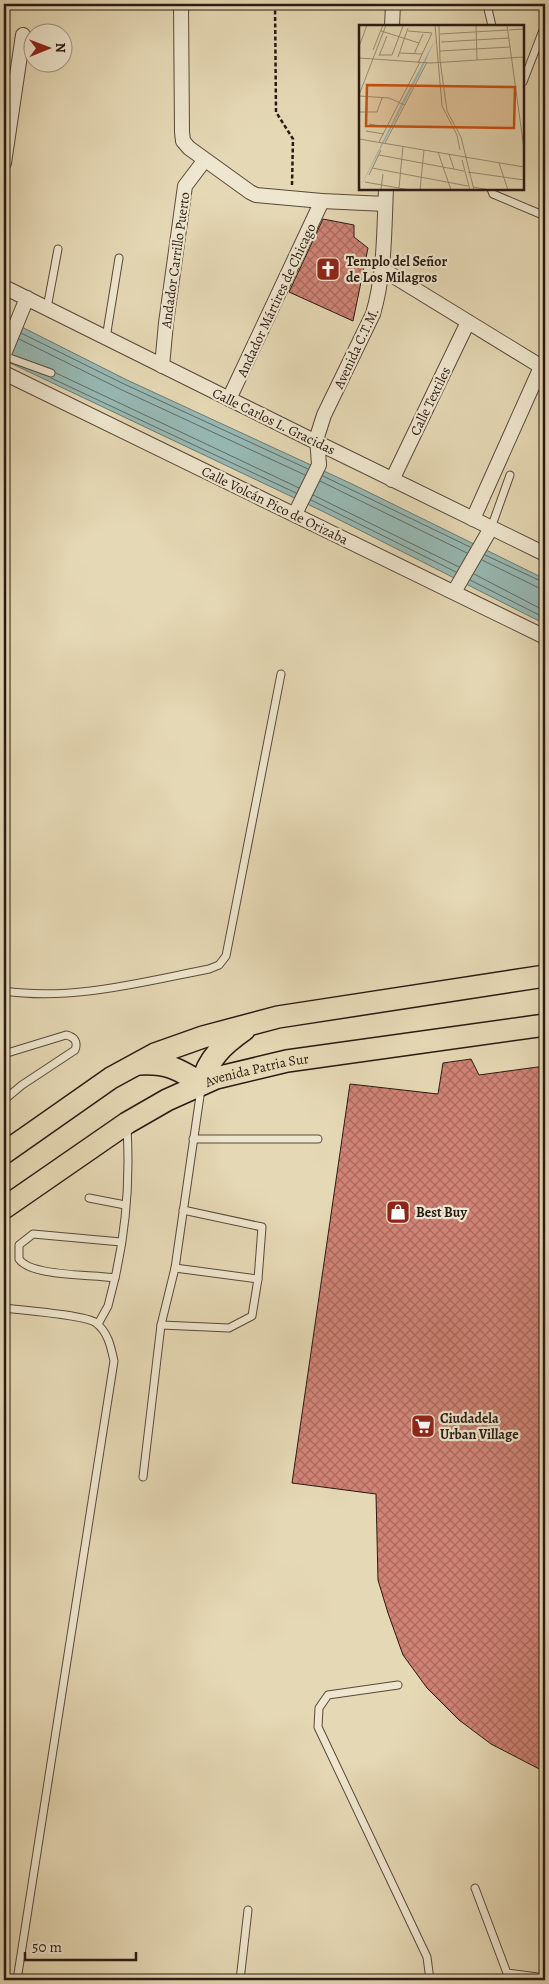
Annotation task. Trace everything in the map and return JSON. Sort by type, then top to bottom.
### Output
[{"type":"main road","points":[[4,1152],[112,1078],[155,1054],[203,1037],[278,1017],[545,976]]},
{"type":"main road","points":[[137,1064],[153,1063],[168,1065],[182,1071],[202,1084],[204,1071],[212,1058],[230,1040],[252,1024]]},
{"type":"main road","name":"Avenida Patria Sur","points":[[4,1208],[126,1122],[167,1100],[216,1078],[287,1061],[540,1028]]},
{"type":"street","points":[[181,4],[182,132],[183,141],[189,148],[204,161],[256,195],[385,204]]},
{"type":"street","points":[[392,25],[393,4]]},
{"type":"street","points":[[4,163],[22,42]]},
{"type":"street","name":"Andador Carrillo Puerto","points":[[162,366],[185,186],[204,161]]},
{"type":"street","name":"Avenida C.T.M.","points":[[297,509],[319,465],[319,429],[324,415],[373,314],[378,297],[382,269],[386,190]]},
{"type":"street","name":"Andador Mártires de Chicago","points":[[229,399],[322,201]]},
{"type":"street","points":[[382,269],[543,368],[473,519]]},
{"type":"street","name":"Calle Carlos L. Gracidas","points":[[4,287],[318,444],[545,554]]},
{"type":"street","points":[[4,355],[27,298]]},
{"type":"street","name":"Calle Textiles","points":[[392,480],[468,322]]},
{"type":"street","name":"Calle Volcán Pico de Orizaba","points":[[4,373],[297,509],[456,588],[545,637]]},
{"type":"street","points":[[456,588],[491,528]]},
{"type":"lane","points":[[489,4],[488,10],[492,25]]},
{"type":"lane","points":[[524,79],[545,25]]},
{"type":"lane","points":[[491,190],[493,194],[545,216]]},
{"type":"lane","points":[[46,308],[58,249]]},
{"type":"lane","points":[[106,338],[119,258]]},
{"type":"lane","points":[[4,355],[51,373]]},
{"type":"lane","points":[[491,528],[510,475]]},
{"type":"lane","points":[[4,991],[27,994],[95,991],[209,969],[219,965],[226,956],[281,674]]},
{"type":"lane","points":[[4,1054],[66,1035],[72,1036],[76,1040],[77,1045],[75,1050],[22,1085],[4,1100]]},
{"type":"lane","points":[[142,1477],[161,1325],[175,1268],[202,1084]]},
{"type":"lane","points":[[98,1324],[108,1306],[116,1278],[121,1242],[129,1165],[126,1122]]},
{"type":"lane","points":[[193,1139],[318,1139]]},
{"type":"lane","points":[[89,1198],[125,1205]]},
{"type":"lane","points":[[161,1325],[229,1328],[252,1316],[258,1279],[262,1227],[183,1210]]},
{"type":"lane","points":[[116,1278],[32,1269],[21,1263],[18,1259],[19,1245],[33,1234],[121,1242]]},
{"type":"lane","points":[[175,1268],[258,1279]]},
{"type":"lane","points":[[4,1308],[91,1319],[104,1332],[111,1346],[114,1361],[17,1980]]},
{"type":"lane","points":[[398,1685],[328,1695],[319,1708],[318,1727],[427,1957],[430,1980]]},
{"type":"lane","points":[[475,1888],[507,1973],[545,1978]]},
{"type":"lane","points":[[240,1980],[248,1910]]},
{"type":"path","points":[[275,4],[276,112],[293,139],[291,198]]},
{"type":"water","points":[[4,318],[127,380],[352,484],[545,579],[545,624],[324,512],[4,360]]},
{"type":"building","name":"Templo del Señor de Los Milagros","points":[[323,219],[354,225],[354,237],[368,248],[353,321],[289,292]]},
{"type":"building","name":"Ciudadela Urban Village","points":[[471,1059],[479,1075],[545,1066],[545,1318],[540,1368],[545,1368],[545,1772],[491,1744],[459,1720],[427,1688],[403,1655],[378,1580],[376,1494],[292,1483],[350,1084],[438,1094],[443,1063]]},
{"type":"place","name":"Templo del Señor de Los Milagros","points":[[328,269]]},
{"type":"place","name":"Best Buy","points":[[398,1212]]},
{"type":"place","name":"Ciudadela Urban Village","points":[[423,1426]]}]
